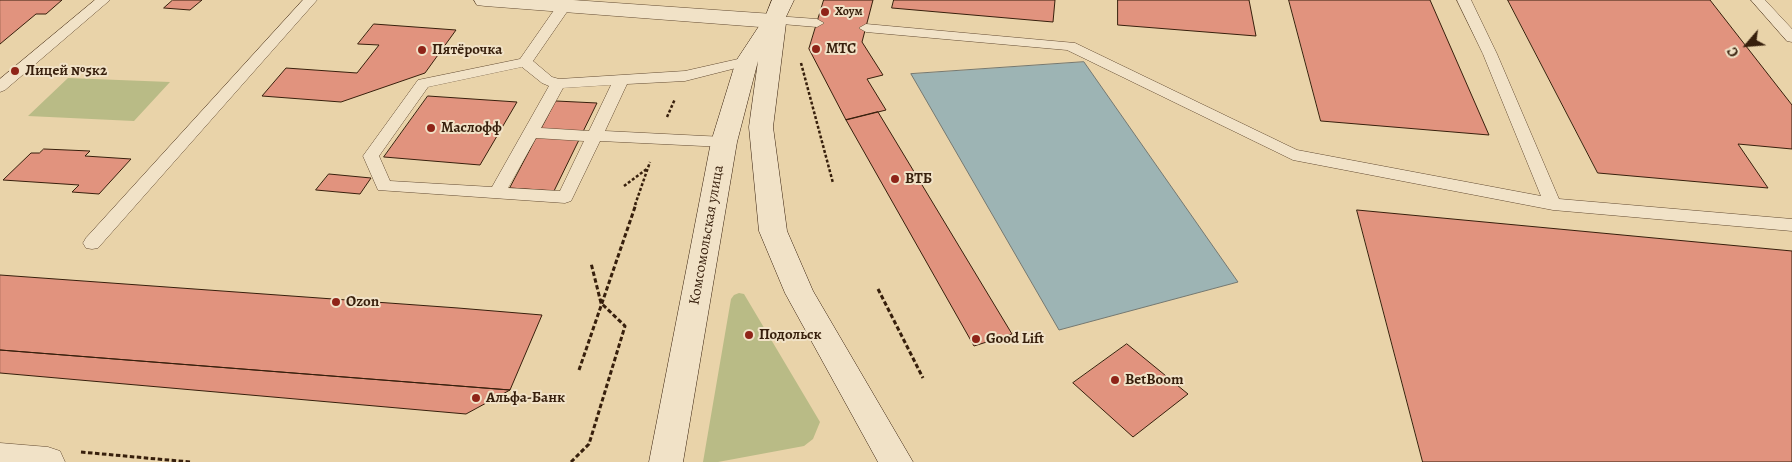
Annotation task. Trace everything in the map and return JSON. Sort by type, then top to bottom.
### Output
[{"type":"main road","points":[[494,0],[564,6],[777,14],[761,127],[773,231],[800,293],[896,462]]},
{"type":"main road","name":"Комсомольская улица","points":[[666,462],[724,142],[747,61],[777,14]]},
{"type":"main road","points":[[0,458],[62,457]]},
{"type":"lane","points":[[0,87],[102,0]]},
{"type":"lane","points":[[92,243],[310,0]]},
{"type":"lane","points":[[1464,0],[1490,54],[1553,204]]},
{"type":"lane","points":[[1758,0],[1792,38]]},
{"type":"lane","points":[[564,6],[525,62],[422,83],[371,156],[384,186],[565,196],[622,79]]},
{"type":"lane","points":[[777,14],[817,23]]},
{"type":"lane","points":[[866,28],[1070,46],[1294,155],[1553,204],[1792,225]]},
{"type":"lane","points":[[525,62],[547,80],[558,84],[685,76],[747,61]]},
{"type":"lane","points":[[496,192],[558,84]]},
{"type":"lane","points":[[531,132],[724,142]]},
{"type":"path","points":[[799,58],[833,183]]},
{"type":"path","points":[[579,370],[658,139],[685,76]]},
{"type":"path","points":[[624,186],[648,168]]},
{"type":"path","points":[[571,462],[589,444],[625,326],[601,303],[590,263]]},
{"type":"path","points":[[878,289],[923,378]]},
{"type":"path","points":[[62,457],[190,462]]},
{"type":"green space","points":[[68,78],[170,82],[134,121],[28,116]]},
{"type":"green space","points":[[739,293],[744,294],[820,422],[813,439],[804,446],[718,462],[703,462],[731,299]]},
{"type":"water","points":[[1084,62],[1238,282],[1059,330],[911,74]]},
{"type":"building","name":"Лицей №5к2","points":[[0,0],[62,0],[46,14],[36,14],[0,44]]},
{"type":"building","points":[[173,0],[202,0],[190,10],[164,8]]},
{"type":"building","points":[[824,0],[873,0],[862,42],[883,75],[867,79],[886,110],[846,120],[809,49]]},
{"type":"building","points":[[894,0],[1055,0],[1053,22],[892,8]]},
{"type":"building","points":[[1118,0],[1249,0],[1256,36],[1118,25]]},
{"type":"building","points":[[1289,0],[1430,0],[1489,135],[1321,121]]},
{"type":"building","points":[[1508,0],[1710,0],[1792,105],[1792,149],[1738,144],[1768,188],[1598,173]]},
{"type":"building","points":[[374,24],[456,30],[425,73],[341,102],[262,96],[286,68],[357,73],[379,45],[358,44]]},
{"type":"building","points":[[428,96],[517,102],[480,165],[384,157]]},
{"type":"building","points":[[556,101],[597,103],[554,191],[510,188]]},
{"type":"building","points":[[878,112],[1012,334],[974,346],[846,120]]},
{"type":"building","points":[[44,149],[90,151],[85,156],[131,159],[99,194],[72,192],[79,185],[3,180],[31,153],[39,153]]},
{"type":"building","points":[[329,174],[371,178],[360,194],[316,190]]},
{"type":"building","points":[[1357,210],[1792,251],[1792,462],[1423,462]]},
{"type":"building","points":[[0,275],[542,315],[510,390],[0,350]]},
{"type":"building","points":[[1127,344],[1188,394],[1133,437],[1073,383]]},
{"type":"building","points":[[0,350],[510,390],[466,414],[0,373]]},
{"type":"place","name":"Хоум","points":[[825,12]]},
{"type":"place","name":"МТС","points":[[816,49]]},
{"type":"place","name":"Пятёрочка","points":[[422,50]]},
{"type":"place","name":"Лицей №5к2","points":[[15,71]]},
{"type":"place","name":"Маслофф","points":[[431,128]]},
{"type":"place","name":"ВТБ","points":[[895,179]]},
{"type":"place","name":"Ozon","points":[[336,302]]},
{"type":"place","name":"Подольск","points":[[749,335]]},
{"type":"place","name":"Good Lift","points":[[976,339]]},
{"type":"place","name":"BetBoom","points":[[1115,380]]},
{"type":"place","name":"Альфа-Банк","points":[[476,398]]}]
